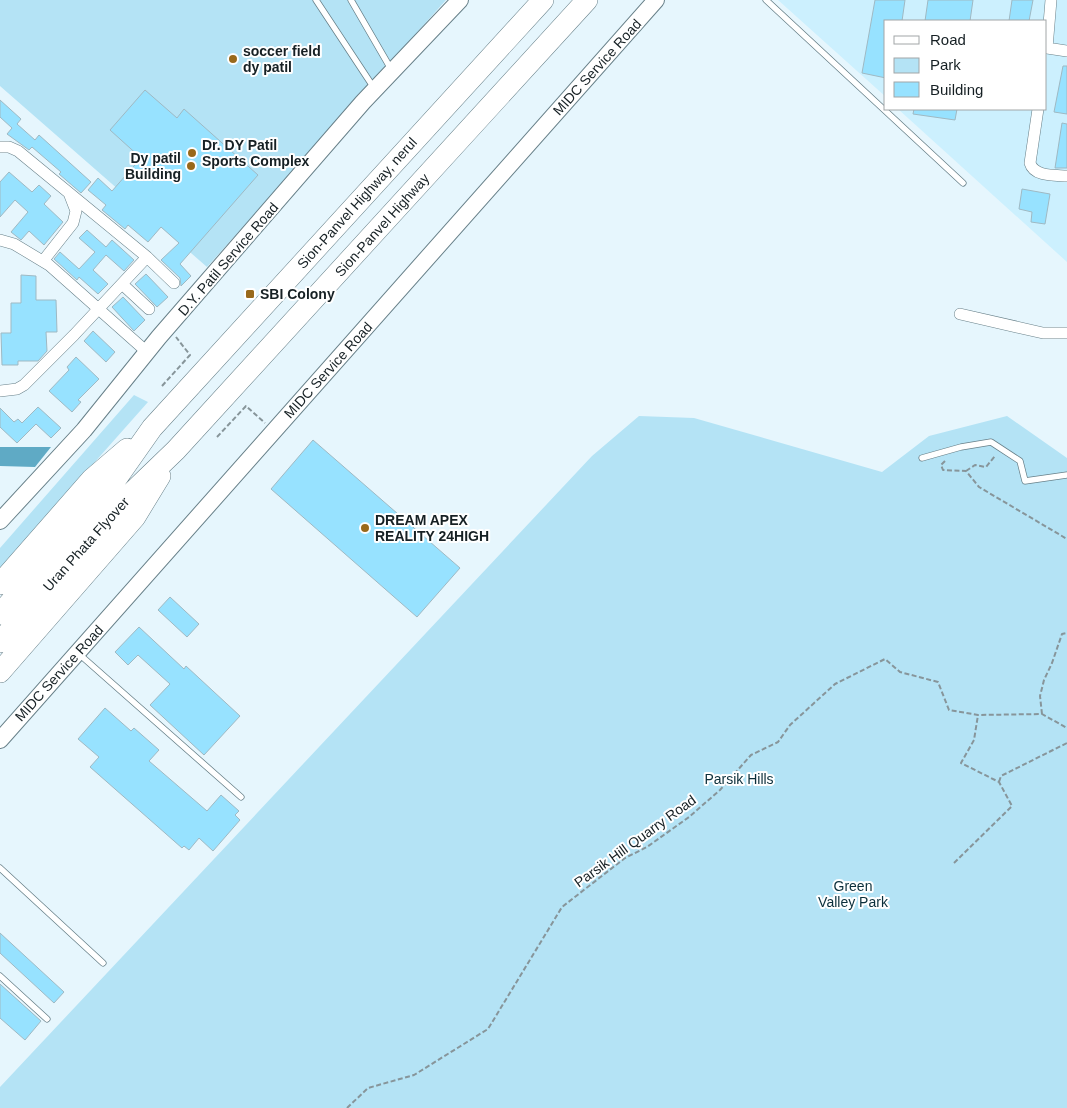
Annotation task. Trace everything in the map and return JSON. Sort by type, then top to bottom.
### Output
[{"type":"highway","name":"Sion-Panvel Highway, nerul","points":[[152,428],[543,0]]},
{"type":"highway","name":"Sion-Panvel Highway","points":[[176,450],[587,0]]},
{"type":"highway","points":[[0,584],[92,479],[152,428]]},
{"type":"highway","name":"Uran Phata Flyover","points":[[0,614],[107,492],[152,428]]},
{"type":"highway","points":[[0,672],[135,517],[176,450]]},
{"type":"highway","name":"Uran Phata Flyover","points":[[0,642],[120,504],[176,450]]},
{"type":"street","name":"D.Y. Patil Service Road","points":[[0,521],[84,430],[147,352],[374,89],[460,0]]},
{"type":"street","name":"MIDC Service Road","points":[[0,740],[656,0]]},
{"type":"street","points":[[1047,38],[1050,0]]},
{"type":"street","points":[[1047,51],[1067,51]]},
{"type":"street","points":[[1038,110],[1030,163],[1032,168],[1037,173],[1067,176]]},
{"type":"street","points":[[0,147],[9,147],[18,151],[147,257],[174,283]]},
{"type":"street","points":[[42,262],[73,223],[76,211],[69,193]]},
{"type":"street","points":[[0,240],[14,244],[49,265],[147,352]]},
{"type":"street","points":[[0,391],[17,389],[24,385],[147,257]]},
{"type":"street","points":[[122,284],[148,309]]},
{"type":"street","points":[[960,314],[1043,333],[1067,333]]},
{"type":"lane","points":[[316,0],[374,89]]},
{"type":"lane","points":[[351,0],[392,71]]},
{"type":"lane","points":[[766,0],[884,109]]},
{"type":"lane","points":[[885,110],[963,182]]},
{"type":"lane","points":[[922,458],[961,447],[991,442],[1020,461],[1025,481],[1067,475]]},
{"type":"lane","points":[[77,653],[241,797]]},
{"type":"lane","points":[[0,868],[103,963]]},
{"type":"lane","points":[[0,976],[47,1019]]},
{"type":"path","points":[[162,386],[190,355],[169,327]]},
{"type":"path","points":[[217,437],[246,406],[274,431]]},
{"type":"path","points":[[943,470],[966,471],[975,465],[986,468],[1001,449]]},
{"type":"path","points":[[966,471],[979,487],[1067,539]]},
{"type":"path","points":[[1067,633],[1062,634],[1044,680],[1040,696],[1042,714],[1067,728]]},
{"type":"path","name":"Parsik Hill Quarry Road","points":[[347,1108],[368,1088],[414,1075],[488,1029],[562,907],[626,858],[647,847],[689,817],[720,790],[751,755],[778,742],[790,725],[834,684],[885,658],[900,672],[938,682],[949,710],[978,716],[1042,714]]},
{"type":"path","points":[[954,863],[1012,806],[999,782],[961,763],[974,740],[978,716]]},
{"type":"path","points":[[999,782],[1001,776],[1067,743]]},
{"type":"shaded area","points":[[778,0],[1067,0],[1067,262],[899,110],[1047,110],[1047,20],[884,20],[884,95]]},
{"type":"shaded area","points":[[0,447],[51,447],[35,467],[0,466]]},
{"type":"green space","name":"Dr. DY Patil Sports Complex","points":[[0,0],[446,0],[207,267],[0,86]]},
{"type":"green space","points":[[134,395],[148,402],[0,569],[0,548]]},
{"type":"green space","name":"Parsik Hills","points":[[639,416],[694,418],[882,472],[929,436],[1007,416],[1067,458],[1067,1108],[0,1108],[0,1087],[592,456]]},
{"type":"building","points":[[875,0],[905,0],[902,20],[884,20],[884,78],[862,73]]},
{"type":"building","points":[[928,0],[973,0],[970,20],[925,20]]},
{"type":"building","points":[[1012,0],[1033,0],[1029,20],[1009,20]]},
{"type":"building","points":[[1063,66],[1067,66],[1067,114],[1054,112]]},
{"type":"building","name":"Dy patil Building","points":[[145,90],[177,118],[184,109],[258,175],[180,264],[191,276],[181,286],[180,278],[161,260],[179,243],[161,227],[148,242],[128,225],[125,229],[102,210],[106,205],[88,190],[98,178],[112,191],[141,158],[110,130]]},
{"type":"building","points":[[0,100],[21,119],[17,124],[35,140],[39,135],[91,182],[81,193],[59,174],[61,172],[32,147],[29,150],[7,134],[12,128],[0,117]]},
{"type":"building","points":[[914,110],[957,110],[955,120],[913,114]]},
{"type":"building","points":[[1062,123],[1067,124],[1067,168],[1055,168]]},
{"type":"building","points":[[9,172],[32,192],[39,185],[51,196],[44,204],[63,222],[44,245],[29,231],[21,240],[11,232],[28,212],[15,200],[0,217],[0,182]]},
{"type":"building","points":[[1022,189],[1050,194],[1045,224],[1031,222],[1032,212],[1019,209]]},
{"type":"building","points":[[87,230],[106,247],[112,240],[134,260],[124,271],[106,255],[93,270],[108,284],[98,294],[79,277],[77,280],[54,259],[60,252],[79,269],[95,252],[79,238]]},
{"type":"building","points":[[146,274],[168,297],[157,307],[135,284]]},
{"type":"building","points":[[21,275],[36,276],[36,300],[56,300],[57,332],[46,332],[47,351],[38,361],[18,361],[18,365],[2,365],[1,333],[11,333],[11,303],[21,303]]},
{"type":"building","points":[[123,297],[145,320],[134,331],[112,307]]},
{"type":"building","points":[[93,331],[115,352],[106,362],[84,341]]},
{"type":"building","points":[[76,357],[99,379],[78,400],[81,402],[72,412],[49,391],[69,370],[67,367]]},
{"type":"building","points":[[38,407],[61,428],[51,438],[36,424],[17,443],[0,427],[0,408],[14,422],[18,419],[22,423]]},
{"type":"building","name":"DREAM APEX REALITY 24HIGH","points":[[313,440],[460,568],[417,617],[271,489]]},
{"type":"building","points":[[170,597],[199,624],[187,637],[158,610]]},
{"type":"building","points":[[139,627],[184,669],[186,666],[240,716],[204,755],[150,705],[170,684],[138,655],[128,665],[115,652]]},
{"type":"building","points":[[105,708],[131,731],[134,728],[159,750],[149,761],[207,811],[221,795],[239,811],[235,815],[240,820],[213,851],[199,838],[189,850],[184,846],[182,848],[90,767],[99,757],[78,739]]},
{"type":"building","points":[[0,933],[64,992],[54,1003],[0,953]]},
{"type":"building","points":[[0,984],[41,1021],[25,1040],[0,1018]]},
{"type":"place","name":"soccer field dy patil","points":[[233,59]]},
{"type":"place","name":"Dr. DY Patil Sports Complex","points":[[192,153]]},
{"type":"place","name":"Dy patil Building","points":[[191,166]]},
{"type":"place","name":"SBI Colony","points":[[250,294]]},
{"type":"place","name":"DREAM APEX REALITY 24HIGH","points":[[365,528]]},
{"type":"park label","name":"Green Valley Park","points":[[853,894]]}]
